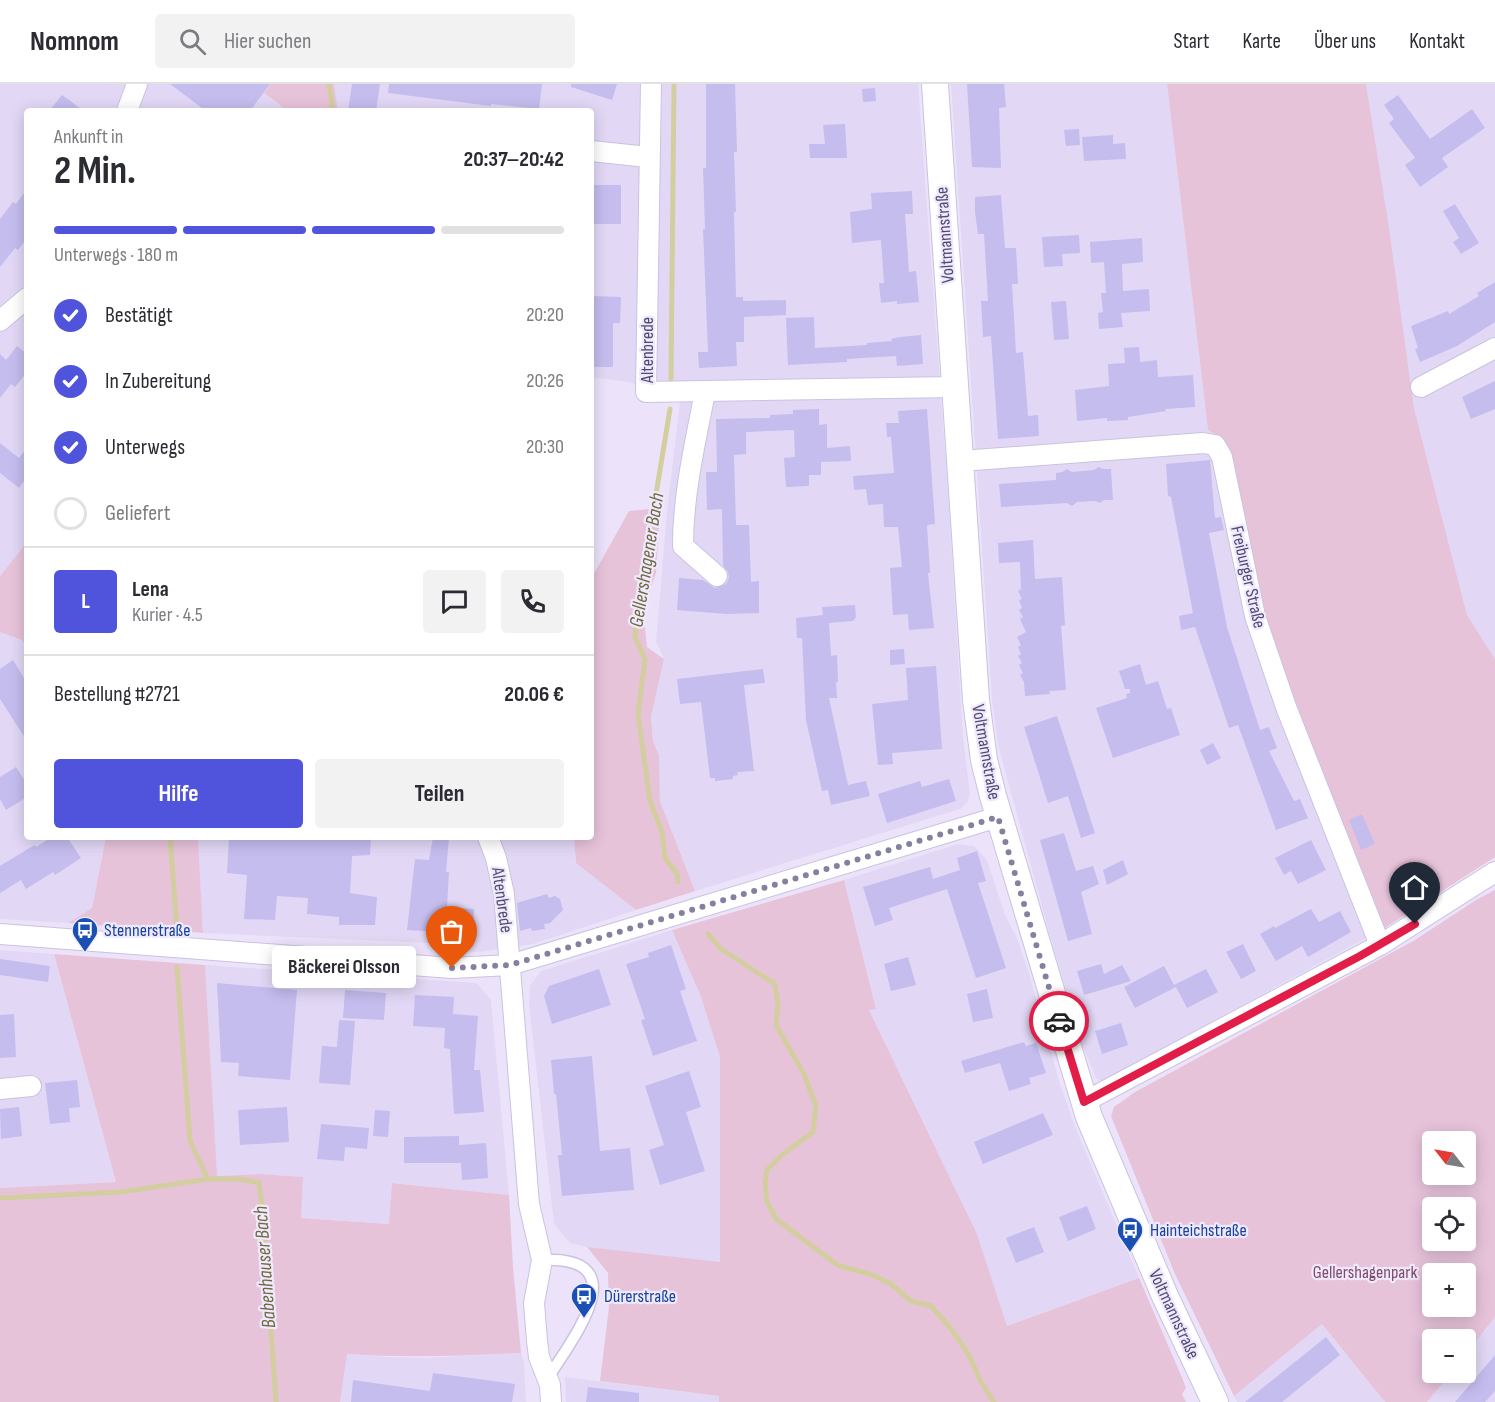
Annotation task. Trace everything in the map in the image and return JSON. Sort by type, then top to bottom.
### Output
[{"type":"street","points":[[128,108],[137,84]]},
{"type":"street","name":"Altenbrede","points":[[651,84],[646,392],[705,392]]},
{"type":"street","name":"Voltmannstraße","points":[[935,84],[976,700],[987,773],[998,817],[1084,1102],[1160,1286],[1215,1402]]},
{"type":"street","points":[[594,151],[648,158]]},
{"type":"street","points":[[0,321],[24,301]]},
{"type":"street","points":[[1421,387],[1495,348]]},
{"type":"street","points":[[717,576],[683,546],[686,484],[705,392],[955,387]]},
{"type":"street","name":"Freiburger Straße","points":[[961,461],[1203,443],[1215,445],[1222,457],[1255,616],[1286,707],[1380,945]]},
{"type":"street","points":[[0,934],[452,968],[510,965],[998,817]]},
{"type":"street","name":"Altenbrede","points":[[489,840],[496,858],[504,894],[510,965]]},
{"type":"street","points":[[1084,1102],[1380,945],[1495,872]]},
{"type":"street","points":[[510,965],[529,1204],[542,1260],[534,1303],[539,1357],[548,1378],[551,1402]]},
{"type":"street","points":[[0,1089],[31,1086]]},
{"type":"lane","points":[[542,1260],[561,1259],[582,1267],[590,1275],[593,1288],[590,1307],[548,1378]]},
{"type":"shaded area","points":[[0,84],[271,84],[265,94],[284,108],[24,108],[24,546],[0,576]]},
{"type":"shaded area","points":[[334,84],[918,84],[948,491],[963,737],[970,794],[967,803],[960,809],[695,891],[660,801],[659,755],[653,741],[651,717],[664,659],[656,641],[667,512],[680,402],[629,382],[594,377],[594,108],[338,108]]},
{"type":"shaded area","points":[[951,84],[1167,84],[1208,430],[1223,439],[1231,453],[1262,606],[1383,929],[1102,1081],[1096,1078],[1083,1046],[1052,943],[998,745],[992,700]]},
{"type":"shaded area","points":[[1366,84],[1495,84],[1495,659],[1467,615],[1414,408]]},
{"type":"shaded area","points":[[0,632],[22,640],[24,644],[24,840],[105,840],[92,908],[68,923],[0,919]]},
{"type":"shaded area","points":[[198,840],[574,840],[576,863],[636,910],[533,944],[479,952],[440,951],[430,943],[203,933]]},
{"type":"shaded area","points":[[958,844],[974,846],[987,860],[1005,915],[1016,936],[1028,970],[1060,1084],[1076,1129],[1139,1278],[1007,1326],[977,1234],[869,1010],[876,1008],[844,880]]},
{"type":"shaded area","points":[[672,930],[701,997],[720,1057],[720,1263],[587,1247],[570,1243],[554,1224],[529,1005],[530,986],[541,971]]},
{"type":"shaded area","points":[[0,950],[54,954],[116,1182],[0,1188]]},
{"type":"shaded area","points":[[205,965],[477,983],[491,1000],[509,1195],[393,1183],[390,1224],[301,1218],[302,1177],[262,1174],[216,1176]]},
{"type":"shaded area","points":[[1495,1317],[1495,1402],[1427,1402],[1443,1383],[1476,1383],[1476,1341]]},
{"type":"shaded area","points":[[1322,1324],[1385,1402],[1237,1402],[1234,1396]]},
{"type":"shaded area","points":[[521,1353],[524,1362],[526,1402],[340,1402],[346,1354],[425,1358]]},
{"type":"shaded area","points":[[565,1377],[719,1396],[719,1402],[566,1402]]},
{"type":"green space","points":[[271,84],[334,84],[338,108],[284,108],[264,93]]},
{"type":"green space","points":[[1167,84],[1366,84],[1414,408],[1467,615],[1495,659],[1495,857],[1383,929],[1310,746],[1262,606],[1231,453],[1223,439],[1208,430]]},
{"type":"green space","points":[[660,508],[656,573],[643,609],[647,647],[664,659],[651,717],[653,741],[659,755],[660,801],[695,891],[636,910],[576,863],[574,840],[594,840],[594,574],[629,511]]},
{"type":"green space","points":[[24,546],[24,644],[22,640],[0,632],[0,576]]},
{"type":"green space","points":[[105,840],[198,840],[203,933],[68,923],[92,908]]},
{"type":"green space","points":[[844,880],[876,1009],[869,1010],[977,1234],[1007,1326],[1139,1278],[1183,1380],[1186,1388],[1182,1394],[1186,1402],[719,1402],[719,1396],[600,1381],[609,1307],[608,1273],[587,1247],[720,1262],[720,1057],[701,997],[672,930]]},
{"type":"green space","name":"Gellershagenpark","points":[[1495,890],[1495,1317],[1476,1341],[1476,1329],[1422,1329],[1422,1383],[1443,1383],[1427,1402],[1385,1402],[1322,1324],[1234,1396],[1175,1274],[1111,1116],[1114,1107],[1135,1092],[1415,940]]},
{"type":"green space","points":[[54,954],[205,965],[217,1176],[262,1174],[303,1177],[301,1218],[389,1224],[392,1183],[509,1195],[521,1353],[434,1356],[347,1354],[340,1402],[0,1402],[0,1188],[116,1182]]},
{"type":"building","points":[[170,84],[270,84],[252,108],[202,108]]},
{"type":"building","points":[[352,84],[380,84],[376,108],[348,108]]},
{"type":"building","points":[[389,84],[542,84],[539,108],[491,104],[491,106],[388,93]]},
{"type":"building","points":[[571,84],[617,84],[612,100],[571,87]]},
{"type":"building","points":[[706,84],[735,84],[736,297],[743,297],[743,301],[786,300],[786,315],[744,317],[744,342],[736,342],[737,366],[699,368],[698,352],[708,352],[703,229],[705,229],[703,168],[706,168]]},
{"type":"building","points":[[967,84],[1004,84],[1006,107],[999,108],[1001,168],[972,167]]},
{"type":"building","points":[[875,88],[876,101],[863,102],[862,89]]},
{"type":"building","points":[[62,95],[80,108],[51,108]]},
{"type":"building","points":[[1398,95],[1430,139],[1472,109],[1485,128],[1442,158],[1448,167],[1420,187],[1405,165],[1415,158],[1389,123],[1394,119],[1384,105]]},
{"type":"building","points":[[845,124],[847,158],[810,158],[809,144],[825,144],[823,125]]},
{"type":"building","points":[[1079,129],[1080,145],[1066,146],[1064,130]]},
{"type":"building","points":[[1113,135],[1113,144],[1125,143],[1126,159],[1084,161],[1082,137]]},
{"type":"building","points":[[594,185],[621,185],[621,224],[594,224]]},
{"type":"building","points":[[912,191],[913,214],[905,214],[909,272],[916,271],[919,302],[881,303],[879,283],[884,283],[881,240],[852,243],[850,212],[872,209],[871,193]]},
{"type":"building","points":[[24,193],[24,242],[18,250],[15,248],[0,267],[0,219],[13,202],[16,204]]},
{"type":"building","points":[[1001,195],[1005,248],[1016,248],[1018,284],[1012,284],[1016,353],[1023,352],[1028,416],[1038,415],[1039,436],[998,439],[991,336],[983,337],[981,301],[988,301],[984,234],[978,234],[975,197]]},
{"type":"building","points":[[1455,204],[1479,243],[1461,254],[1453,242],[1459,238],[1443,211]]},
{"type":"building","points":[[1079,235],[1080,253],[1062,254],[1063,266],[1044,267],[1042,237]]},
{"type":"building","points":[[1142,238],[1143,262],[1122,264],[1123,291],[1149,289],[1150,311],[1121,313],[1123,327],[1099,329],[1098,313],[1103,312],[1101,293],[1106,293],[1104,262],[1091,263],[1090,242]]},
{"type":"building","points":[[1495,282],[1495,322],[1457,346],[1420,362],[1411,326],[1448,311],[1449,314],[1479,296],[1477,293]]},
{"type":"building","points":[[594,296],[621,297],[620,323],[613,323],[613,367],[594,367]]},
{"type":"building","points":[[1066,301],[1069,339],[1054,340],[1051,302]]},
{"type":"building","points":[[814,317],[815,348],[867,345],[867,343],[921,335],[923,364],[897,366],[896,356],[847,359],[847,362],[788,365],[786,318]]},
{"type":"building","points":[[17,346],[24,352],[24,376],[15,387],[11,384],[0,398],[0,354],[6,360]]},
{"type":"building","points":[[1139,347],[1140,362],[1157,360],[1158,377],[1193,375],[1195,407],[1165,409],[1166,411],[1128,417],[1128,420],[1107,421],[1107,418],[1077,421],[1075,390],[1109,386],[1108,364],[1125,363],[1124,348]]},
{"type":"building","points":[[1495,381],[1495,409],[1471,419],[1462,397]]},
{"type":"building","points":[[819,409],[819,425],[827,424],[827,448],[850,446],[851,461],[821,462],[821,475],[809,475],[809,486],[786,487],[784,458],[795,457],[794,430],[746,432],[746,454],[734,455],[736,525],[749,525],[751,582],[759,581],[759,613],[727,614],[677,610],[679,578],[703,580],[715,588],[726,584],[729,578],[723,565],[722,509],[707,510],[706,472],[717,472],[716,419],[770,418],[770,415],[793,414],[793,410]]},
{"type":"building","points":[[927,409],[935,524],[927,525],[930,573],[928,573],[934,628],[909,630],[908,614],[893,615],[890,568],[902,567],[898,527],[884,527],[883,504],[868,505],[866,489],[854,490],[853,476],[894,473],[891,437],[887,437],[886,423],[899,423],[898,411]]},
{"type":"building","points":[[0,443],[19,458],[24,452],[24,481],[19,488],[0,473]]},
{"type":"building","points":[[1210,460],[1215,518],[1221,517],[1224,530],[1209,533],[1227,627],[1260,730],[1269,727],[1277,748],[1269,751],[1294,801],[1300,799],[1308,818],[1276,830],[1238,725],[1229,728],[1195,627],[1181,630],[1179,616],[1193,613],[1171,497],[1168,496],[1166,464]]},
{"type":"building","points":[[1099,467],[1111,469],[1113,500],[1104,500],[1100,503],[1077,502],[1072,506],[1067,503],[1001,507],[999,484],[1056,480],[1056,473],[1067,469],[1072,472],[1094,470]]},
{"type":"building","points":[[1033,540],[1035,579],[1062,577],[1065,625],[1061,626],[1066,690],[1025,696],[1024,682],[1020,675],[1023,673],[1019,665],[1022,663],[1018,656],[1021,654],[1018,647],[1021,645],[1017,637],[1026,632],[1019,610],[1022,608],[1019,600],[1022,599],[1018,591],[1021,589],[1020,562],[999,563],[998,543]]},
{"type":"building","points":[[855,605],[856,617],[853,621],[829,623],[831,656],[837,655],[838,682],[836,682],[837,698],[829,698],[848,785],[866,781],[870,796],[831,805],[828,790],[822,791],[806,720],[802,638],[797,638],[796,618],[823,615],[822,607]]},
{"type":"building","points":[[904,649],[905,664],[890,665],[890,650]]},
{"type":"building","points":[[13,660],[24,678],[24,736],[0,699],[0,669]]},
{"type":"building","points":[[1140,664],[1146,685],[1158,681],[1167,709],[1171,708],[1180,735],[1113,758],[1096,708],[1127,698],[1126,694],[1130,693],[1130,689],[1125,689],[1119,671]]},
{"type":"building","points":[[936,666],[942,749],[892,753],[893,764],[878,765],[872,704],[908,700],[906,668]]},
{"type":"building","points":[[763,669],[765,683],[744,685],[754,771],[737,772],[738,775],[733,776],[733,779],[715,781],[715,778],[710,778],[701,702],[680,704],[677,679]]},
{"type":"building","points":[[1057,716],[1095,833],[1081,838],[1068,796],[1048,803],[1024,727]]},
{"type":"building","points":[[1213,743],[1221,758],[1207,765],[1200,750]]},
{"type":"building","points":[[16,767],[24,779],[24,799],[6,810],[0,799],[0,777]]},
{"type":"building","points":[[949,779],[956,801],[887,823],[878,794],[920,781],[922,787]]},
{"type":"building","points":[[1362,814],[1375,844],[1361,850],[1349,820]]},
{"type":"building","points":[[1064,833],[1076,871],[1093,866],[1099,884],[1081,892],[1092,934],[1068,941],[1040,840]]},
{"type":"building","points":[[47,840],[69,840],[81,858],[55,875],[53,872],[26,889],[21,880],[0,893],[0,866],[35,845],[36,847]]},
{"type":"building","points":[[229,840],[371,840],[370,855],[352,856],[350,893],[377,897],[375,925],[339,925],[339,917],[307,914],[308,898],[277,896],[275,920],[244,919],[247,875],[227,873]]},
{"type":"building","points":[[432,840],[449,840],[446,872],[449,872],[447,907],[474,909],[473,934],[407,930],[415,859],[429,860]]},
{"type":"building","points":[[1311,840],[1326,870],[1298,884],[1291,871],[1284,875],[1275,858]]},
{"type":"building","points":[[977,851],[986,881],[978,883],[1006,968],[976,978],[947,889],[889,908],[893,920],[875,926],[863,887],[930,867],[933,879],[960,870],[957,858]]},
{"type":"building","points":[[1123,860],[1128,874],[1107,885],[1103,870]]},
{"type":"building","points":[[547,894],[549,898],[555,896],[560,899],[563,910],[550,923],[544,924],[545,929],[532,931],[531,928],[520,931],[517,903]]},
{"type":"building","points":[[1311,909],[1319,922],[1340,911],[1351,932],[1308,957],[1302,946],[1276,961],[1260,934]]},
{"type":"building","points":[[1243,944],[1256,971],[1241,979],[1226,952]]},
{"type":"building","points":[[671,945],[686,989],[680,991],[697,1041],[653,1056],[641,1020],[645,1019],[626,964],[649,957],[648,953]]},
{"type":"building","points":[[908,957],[916,985],[891,991],[884,964]]},
{"type":"building","points":[[0,959],[50,966],[48,982],[0,975]]},
{"type":"building","points":[[1101,964],[1104,974],[1122,965],[1131,981],[1084,995],[1077,971]]},
{"type":"building","points":[[1164,966],[1174,985],[1206,969],[1218,992],[1187,1008],[1176,987],[1135,1008],[1124,987]]},
{"type":"building","points":[[599,969],[611,1005],[552,1024],[544,996],[549,986]]},
{"type":"building","points":[[217,983],[297,990],[290,1080],[238,1076],[239,1063],[221,1062]]},
{"type":"building","points":[[987,989],[993,1018],[973,1022],[967,994]]},
{"type":"building","points":[[345,990],[386,993],[384,1020],[343,1018]]},
{"type":"building","points":[[415,995],[454,997],[453,1014],[478,1016],[474,1070],[480,1070],[484,1112],[454,1114],[450,1049],[444,1048],[445,1028],[413,1026]]},
{"type":"building","points":[[14,1014],[16,1057],[0,1058],[0,1015]]},
{"type":"building","points":[[339,1020],[355,1021],[350,1085],[319,1083],[322,1046],[337,1047]]},
{"type":"building","points":[[1121,1023],[1128,1045],[1102,1054],[1095,1031]]},
{"type":"building","points":[[1024,1042],[1026,1046],[1036,1043],[1046,1073],[1029,1078],[1031,1084],[1009,1091],[1000,1063],[965,1073],[961,1061]]},
{"type":"building","points":[[592,1056],[600,1151],[630,1148],[634,1190],[562,1196],[558,1155],[562,1155],[551,1060]]},
{"type":"building","points":[[689,1071],[701,1107],[686,1112],[705,1171],[660,1185],[649,1150],[664,1145],[645,1086]]},
{"type":"building","points":[[77,1080],[80,1107],[69,1108],[70,1122],[50,1124],[45,1083]]},
{"type":"building","points":[[19,1107],[22,1136],[1,1139],[0,1109]]},
{"type":"building","points":[[287,1107],[289,1142],[240,1145],[238,1110]]},
{"type":"building","points":[[375,1110],[390,1111],[388,1137],[373,1136]]},
{"type":"building","points":[[1043,1113],[1053,1135],[983,1164],[974,1142]]},
{"type":"building","points":[[321,1124],[369,1128],[367,1149],[345,1147],[344,1161],[317,1159]]},
{"type":"building","points":[[459,1136],[459,1145],[486,1143],[488,1178],[462,1180],[461,1163],[404,1163],[404,1137]]},
{"type":"building","points":[[1087,1206],[1096,1229],[1068,1241],[1059,1217]]},
{"type":"building","points":[[1034,1227],[1044,1252],[1016,1263],[1006,1238]]},
{"type":"building","points":[[1326,1337],[1340,1355],[1282,1402],[1245,1402]]},
{"type":"building","points":[[1495,1355],[1495,1391],[1485,1402],[1455,1402],[1471,1383],[1476,1383],[1476,1377]]},
{"type":"building","points":[[433,1373],[515,1384],[512,1402],[351,1402],[353,1380],[430,1391]]},
{"type":"building","points":[[588,1387],[639,1393],[639,1402],[586,1402]]},
{"type":"waterway","name":"Babenhauser Bach","points":[[329,84],[333,108]]},
{"type":"waterway","name":"Gellershagener Bach","points":[[671,379],[674,84]]},
{"type":"waterway","name":"Gellershagener Bach","points":[[670,409],[638,604],[635,637],[645,659],[638,714],[650,801],[662,832],[665,858],[677,874],[678,882]]},
{"type":"waterway","name":"Babenhauser Bach","points":[[170,840],[177,929]]},
{"type":"waterway","name":"Gellershagener Bach","points":[[708,934],[721,949],[775,984],[778,1005],[776,1025],[804,1074],[816,1106],[813,1132],[783,1154],[767,1170],[765,1183],[767,1202],[776,1219],[839,1266],[870,1274],[891,1284],[911,1301],[931,1306],[952,1330],[970,1357],[981,1382],[994,1402]]},
{"type":"waterway","name":"Babenhauser Bach","points":[[177,967],[190,1141],[208,1179],[240,1179],[259,1183],[276,1402]]},
{"type":"waterway","points":[[0,1198],[122,1192],[208,1179]]},
{"type":"way so far","points":[[452,968],[510,965],[998,817],[1059,1021]]},
{"type":"place","name":"Stennerstraße","points":[[85,953]]},
{"type":"place","name":"Bäckerei Olsson","points":[[452,968]]},
{"type":"place","name":"Hainteichstraße","points":[[1130,1253]]},
{"type":"place","name":"Dürerstraße","points":[[584,1319]]},
{"type":"route","points":[[1059,1021],[1084,1102],[1360,956],[1415,924]]}]
